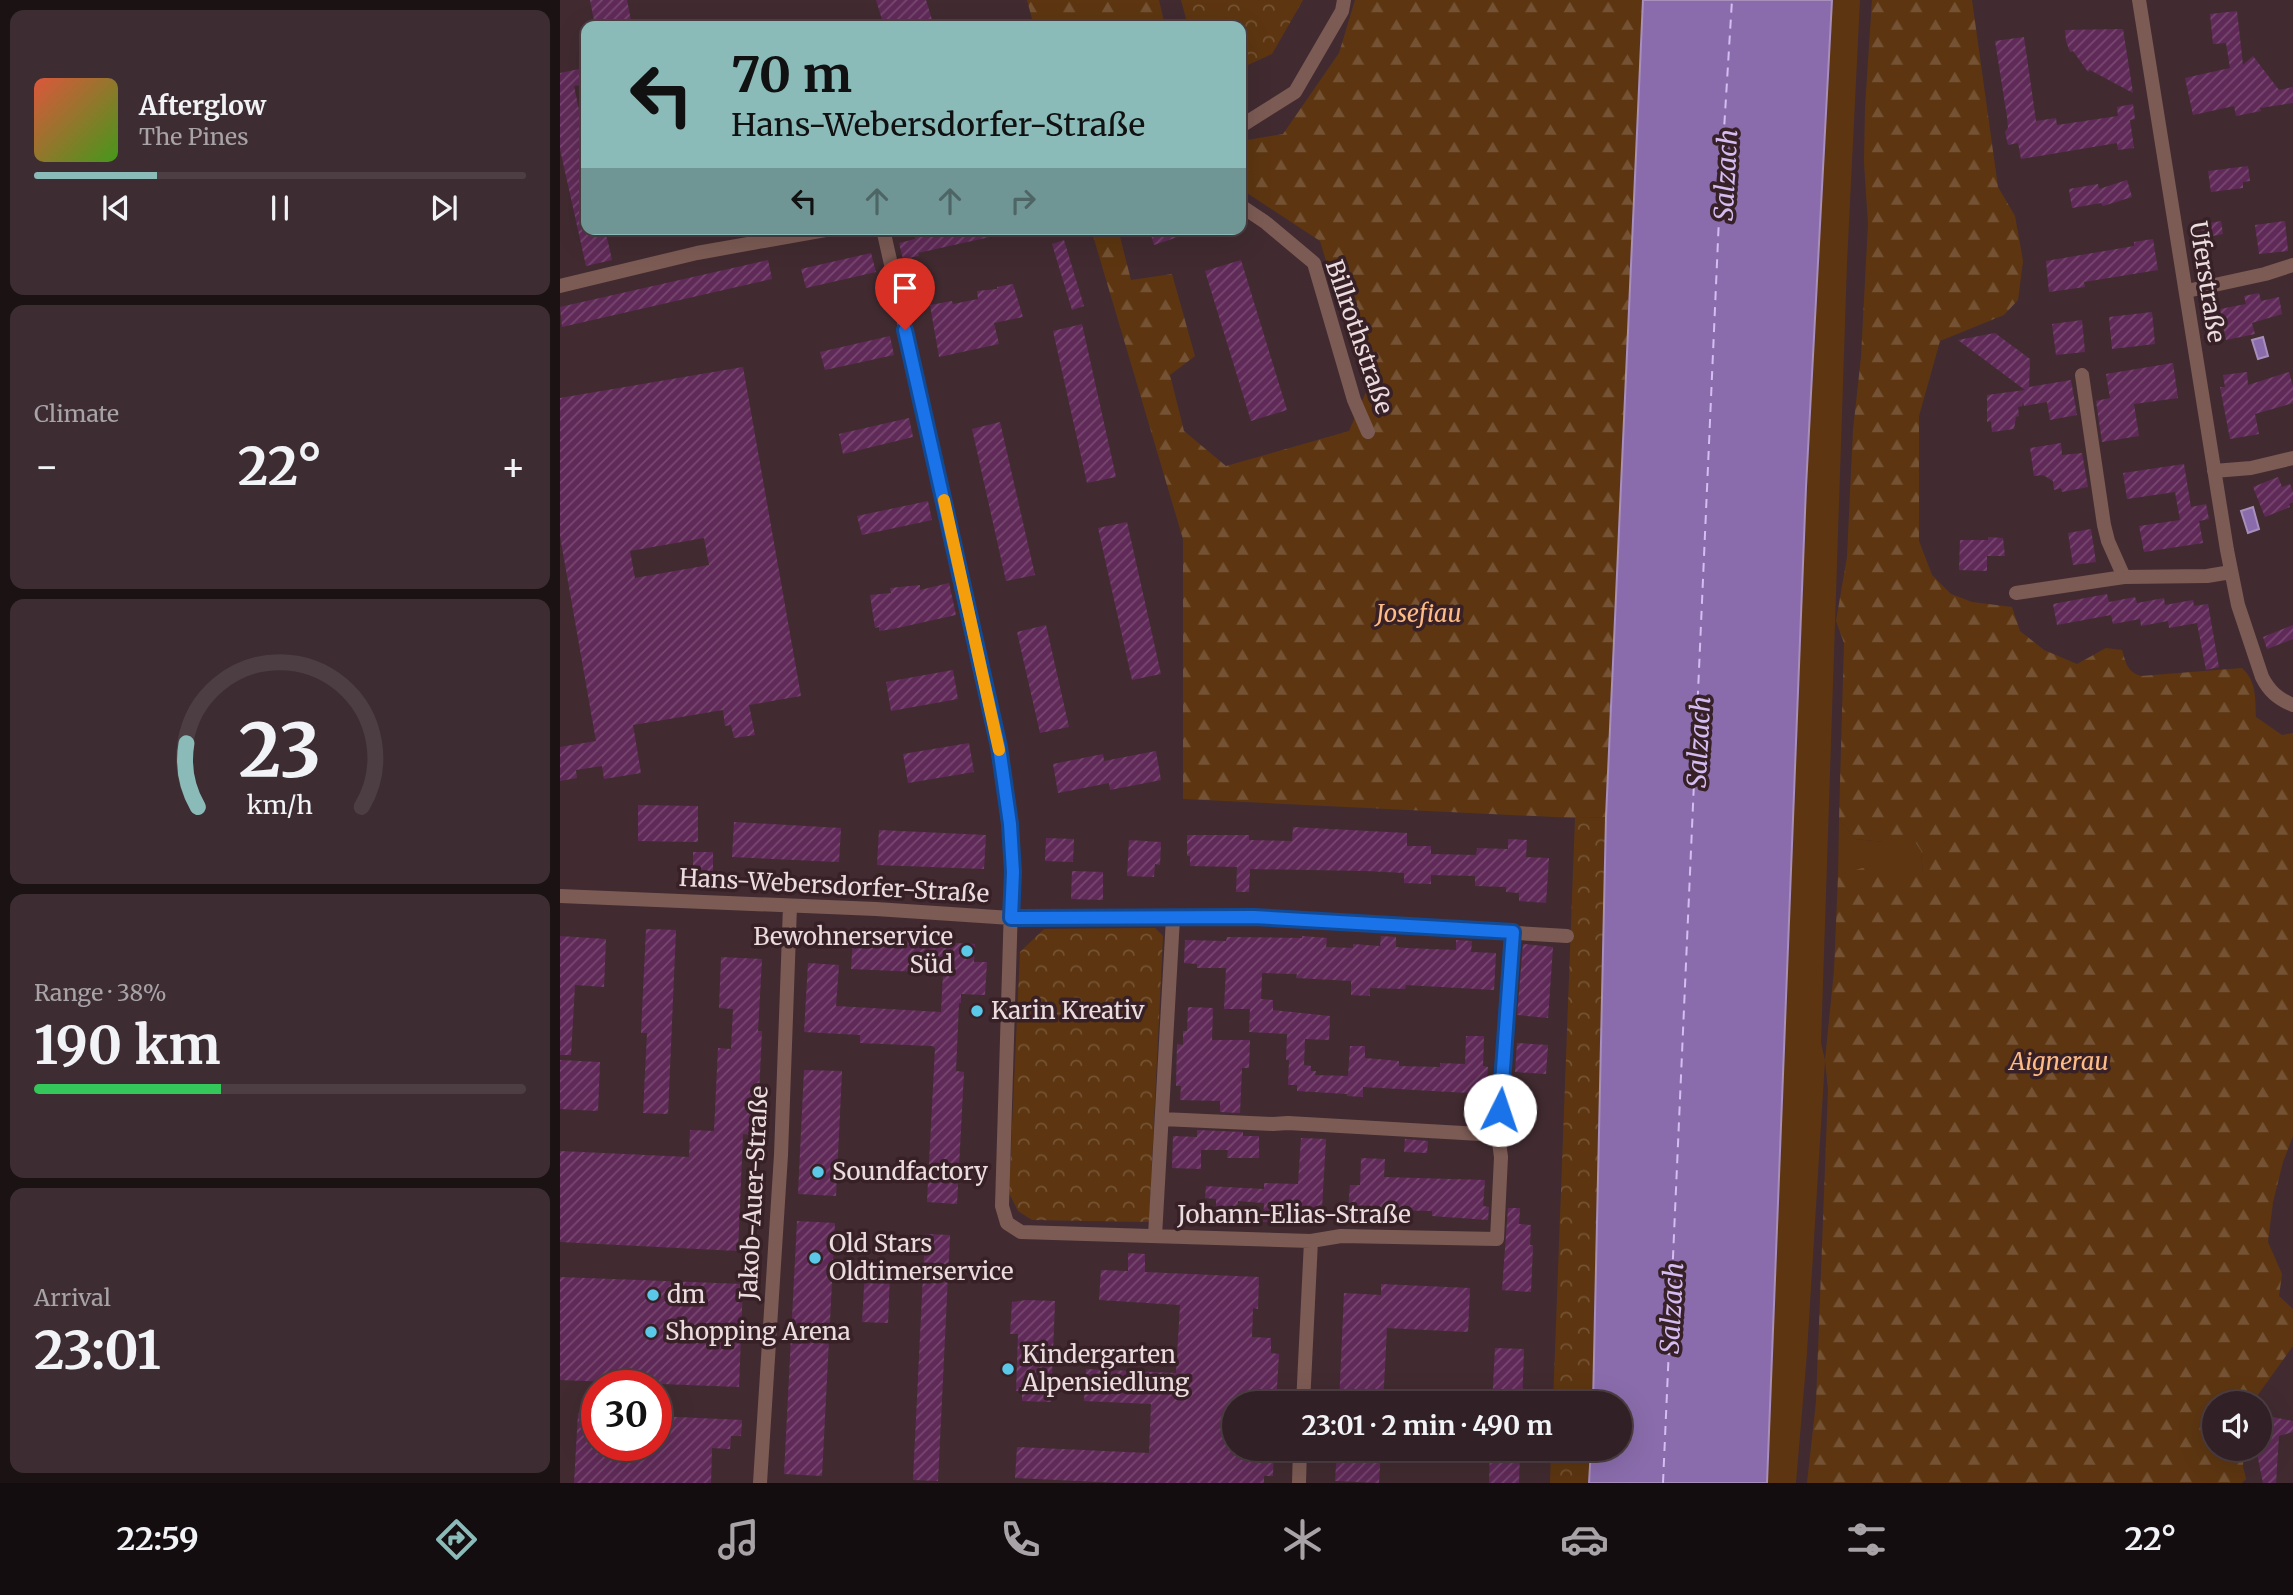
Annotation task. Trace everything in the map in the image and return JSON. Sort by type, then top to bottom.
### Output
[{"type":"street","points":[[1246,123],[1295,92],[1342,12],[1344,0]]},
{"type":"street","name":"Uferstraße","points":[[2139,0],[2231,572],[2244,625],[2262,677],[2274,695],[2293,705]]},
{"type":"street","name":"Billrothstraße","points":[[1246,209],[1314,263],[1354,400],[1368,432]]},
{"type":"street","points":[[560,286],[697,254],[799,235]]},
{"type":"street","points":[[884,235],[996,729],[1010,824],[1013,872],[1011,918]]},
{"type":"street","points":[[2187,291],[2293,265]]},
{"type":"street","points":[[2082,375],[2104,525],[2124,577]]},
{"type":"street","points":[[2214,471],[2251,468],[2293,458]]},
{"type":"street","points":[[2016,593],[2124,577],[2207,576],[2231,572]]},
{"type":"street","name":"Hans-Webersdorfer-Straße","points":[[560,895],[1011,918],[1254,917],[1567,936]]},
{"type":"street","name":"Jakob-Auer-Straße","points":[[760,1483],[781,1155],[790,906]]},
{"type":"street","name":"Johann-Elias-Straße","points":[[1011,918],[1002,1206],[1007,1223],[1021,1232],[1311,1241],[1341,1236],[1497,1239],[1501,1157],[1498,1135]]},
{"type":"street","points":[[1155,1236],[1173,918]]},
{"type":"street","points":[[1162,1119],[1498,1135],[1513,932]]},
{"type":"street","points":[[1304,1391],[1311,1241]]},
{"type":"street","points":[[1299,1483],[1300,1461]]},
{"type":"green space","points":[[1027,0],[1159,0],[1164,21],[1033,21]]},
{"type":"green space","points":[[1181,0],[1303,0],[1272,54],[1246,66],[1246,21],[1187,21]]},
{"type":"green space","name":"Josefiau","points":[[1355,0],[1643,0],[1606,817],[1575,818],[1183,799],[1183,539],[1093,235],[1120,235],[1131,280],[1172,274],[1195,356],[1170,375],[1184,431],[1226,466],[1349,431],[1366,392],[1320,241],[1246,192],[1246,140],[1283,134],[1339,53]]},
{"type":"green space","points":[[1832,0],[1860,0],[1847,263],[1821,1043],[1825,1060],[1796,1483],[1767,1483],[1806,487]]},
{"type":"green space","name":"Aignerau","points":[[1872,0],[1972,0],[1998,187],[2015,216],[2023,261],[2018,300],[2004,315],[1940,341],[1919,416],[1919,541],[1932,575],[1951,594],[1972,602],[2012,607],[2020,631],[2044,650],[2077,664],[2106,648],[2122,650],[2130,669],[2141,676],[2242,668],[2253,685],[2256,717],[2282,735],[2293,733],[2293,1136],[2273,1202],[2268,1242],[2282,1274],[2279,1296],[2293,1309],[2293,1346],[2261,1391],[2202,1391],[2202,1461],[2243,1461],[2246,1479],[2242,1483],[1807,1483],[1816,1402],[1828,1090],[1825,1060],[1834,971],[1838,876],[1862,868],[1923,872],[1921,851],[1915,842],[1855,839],[1839,819],[1844,643],[1836,621],[1847,557],[1853,430],[1861,357],[1868,224],[1864,162]]},
{"type":"green space","points":[[1606,817],[1593,1391],[1553,1391],[1575,818]]},
{"type":"green space","points":[[1839,819],[1855,839],[1915,842],[1921,851],[1923,872],[1838,876]]},
{"type":"green space","points":[[1155,928],[1163,936],[1149,1222],[1032,1220],[1018,1211],[1009,1193],[1020,952],[1044,929]]},
{"type":"green space","points":[[1551,1461],[1590,1461],[1589,1483],[1550,1483]]},
{"type":"water","name":"Salzach","points":[[1643,0],[1832,0],[1806,487],[1767,1483],[1589,1483],[1590,1461],[1632,1461],[1632,1391],[1593,1391],[1606,817]]},
{"type":"water","points":[[2263,337],[2268,356],[2258,359],[2252,340]]},
{"type":"water","points":[[2253,507],[2259,529],[2248,533],[2241,511]]},
{"type":"building","points":[[590,0],[627,0],[631,21],[594,21]]},
{"type":"building","points":[[876,0],[926,0],[932,21],[882,21]]},
{"type":"building","points":[[2237,11],[2243,65],[2253,56],[2279,90],[2293,87],[2293,103],[2260,108],[2261,111],[2236,116],[2234,106],[2193,115],[2185,78],[2230,68],[2226,43],[2213,44],[2210,14]]},
{"type":"building","points":[[2123,29],[2133,93],[2090,70],[2088,72],[2073,51],[2070,52],[2066,41],[2065,30]]},
{"type":"building","points":[[2024,37],[2036,121],[2056,118],[2057,125],[2118,116],[2117,107],[2133,104],[2135,119],[2130,120],[2134,148],[2118,150],[2117,143],[2021,159],[2018,143],[2008,145],[2005,132],[2008,128],[2007,117],[1995,41]]},
{"type":"building","points":[[581,69],[581,85],[574,86],[581,119],[581,235],[606,235],[612,260],[586,266],[560,149],[560,73]]},
{"type":"building","points":[[2248,166],[2250,181],[2243,182],[2243,188],[2211,192],[2208,171]]},
{"type":"building","points":[[2127,180],[2132,197],[2103,206],[2101,203],[2072,208],[2069,189],[2098,184],[2099,189]]},
{"type":"building","points":[[2221,221],[2223,234],[2203,238],[2200,225]]},
{"type":"building","points":[[2285,221],[2288,251],[2259,254],[2255,225]]},
{"type":"building","points":[[914,235],[999,235],[918,253],[919,256],[903,259],[899,243],[915,239]]},
{"type":"building","points":[[1151,235],[1184,235],[1154,245]]},
{"type":"building","points":[[2153,239],[2158,270],[2084,282],[2085,287],[2049,292],[2046,261],[2134,246],[2134,242]]},
{"type":"building","points":[[1064,240],[1084,306],[1072,310],[1052,244]]},
{"type":"building","points":[[871,253],[876,272],[806,288],[801,269]]},
{"type":"building","points":[[768,260],[772,279],[562,327],[560,307]]},
{"type":"building","points":[[1241,260],[1287,410],[1251,421],[1205,271]]},
{"type":"building","points":[[1013,284],[1023,317],[994,323],[999,344],[939,357],[930,305],[978,299],[977,291]]},
{"type":"building","points":[[2259,293],[2261,301],[2279,297],[2282,314],[2252,323],[2255,334],[2226,340],[2220,309],[2246,304],[2244,296]]},
{"type":"building","points":[[2152,312],[2155,344],[2112,349],[2109,317]]},
{"type":"building","points":[[2082,320],[2085,352],[2056,355],[2052,324]]},
{"type":"building","points":[[1082,324],[1116,477],[1087,483],[1053,331]]},
{"type":"building","points":[[1995,333],[2030,359],[2029,387],[2071,380],[2077,415],[2050,420],[2047,402],[2024,406],[2023,402],[2022,406],[2018,407],[2019,416],[2016,417],[2014,429],[1992,432],[1991,421],[1987,422],[1987,395],[2025,390],[1958,340]]},
{"type":"building","points":[[890,336],[894,355],[825,370],[820,352]]},
{"type":"building","points":[[2173,363],[2178,398],[2134,404],[2139,436],[2102,442],[2096,401],[2110,398],[2106,374]]},
{"type":"building","points":[[743,367],[801,696],[749,705],[755,735],[734,738],[731,725],[725,726],[723,710],[633,725],[641,773],[604,779],[602,766],[576,770],[577,778],[560,781],[560,747],[596,741],[560,536],[560,398]],"holes":[[[704,538],[709,565],[635,578],[630,551]]]},
{"type":"building","points":[[2247,372],[2248,385],[2289,372],[2293,386],[2293,403],[2255,414],[2259,434],[2230,439],[2220,387],[2225,387],[2223,375]]},
{"type":"building","points":[[909,418],[913,437],[843,454],[839,434]]},
{"type":"building","points":[[1000,422],[1035,575],[1006,581],[972,429]]},
{"type":"building","points":[[2061,443],[2062,455],[2082,453],[2088,487],[2062,492],[2061,488],[2054,490],[2053,481],[2043,475],[2034,476],[2030,448]]},
{"type":"building","points":[[2184,464],[2191,507],[2206,504],[2209,519],[2199,521],[2203,543],[2144,552],[2139,526],[2180,520],[2175,492],[2127,499],[2123,473]]},
{"type":"building","points":[[2278,477],[2282,487],[2290,484],[2293,502],[2289,504],[2290,507],[2265,517],[2253,487]]},
{"type":"building","points":[[928,501],[932,520],[862,535],[857,516]]},
{"type":"building","points":[[1127,522],[1161,674],[1132,680],[1098,528]]},
{"type":"building","points":[[2091,529],[2096,562],[2073,565],[2068,533]]},
{"type":"building","points":[[1988,537],[2003,538],[2005,556],[1987,556],[1987,571],[1959,570],[1960,540],[1988,540]]},
{"type":"building","points":[[949,583],[956,615],[893,629],[879,631],[879,627],[875,628],[870,595],[891,593],[890,588],[920,585],[920,590]]},
{"type":"building","points":[[2107,594],[2109,602],[2135,597],[2137,603],[2164,598],[2165,605],[2193,600],[2194,606],[2208,604],[2219,667],[2206,670],[2197,623],[2169,628],[2168,621],[2141,626],[2140,619],[2113,624],[2111,615],[2057,625],[2053,604]]},
{"type":"building","points":[[1046,625],[1069,727],[1040,733],[1017,632]]},
{"type":"building","points":[[2293,625],[2293,639],[2267,649],[2263,637]]},
{"type":"building","points":[[953,670],[958,699],[891,711],[886,682]]},
{"type":"building","points":[[969,743],[974,772],[908,783],[903,754]]},
{"type":"building","points":[[1156,751],[1161,780],[1110,790],[1109,783],[1058,793],[1053,764],[1103,754],[1104,761]]},
{"type":"building","points":[[638,805],[698,806],[698,842],[638,841]]},
{"type":"building","points":[[734,822],[841,828],[839,862],[732,857]]},
{"type":"building","points":[[1293,827],[1407,833],[1407,846],[1431,846],[1431,854],[1476,855],[1477,848],[1508,849],[1508,839],[1527,840],[1526,857],[1549,858],[1546,903],[1519,901],[1519,893],[1506,892],[1506,887],[1475,886],[1475,876],[1431,875],[1431,884],[1404,883],[1404,873],[1366,871],[1250,869],[1249,892],[1236,892],[1237,867],[1190,866],[1187,835],[1249,835],[1249,840],[1292,841]]},
{"type":"building","points":[[879,830],[986,835],[984,869],[877,865]]},
{"type":"building","points":[[1046,838],[1074,839],[1073,862],[1045,861]]},
{"type":"building","points":[[1129,840],[1161,842],[1160,865],[1155,864],[1154,877],[1127,876]]},
{"type":"building","points":[[693,852],[713,852],[713,883],[693,883]]},
{"type":"building","points":[[1072,871],[1103,872],[1103,900],[1071,899]]},
{"type":"building","points":[[646,929],[676,930],[668,1114],[643,1113],[647,1033],[641,1033]]},
{"type":"building","points":[[560,936],[606,939],[604,987],[575,985],[571,1055],[560,1055]]},
{"type":"building","points":[[1381,936],[1396,937],[1396,947],[1407,948],[1456,950],[1456,940],[1472,941],[1471,952],[1496,953],[1494,990],[1406,985],[1405,989],[1370,988],[1370,996],[1351,995],[1351,981],[1296,978],[1297,974],[1262,973],[1261,999],[1273,1000],[1273,1010],[1330,1016],[1329,1040],[1305,1039],[1304,1065],[1311,1066],[1311,1071],[1316,1071],[1315,1075],[1348,1076],[1350,1046],[1365,1046],[1365,1058],[1399,1061],[1399,1066],[1440,1067],[1440,1063],[1465,1064],[1466,1036],[1484,1036],[1483,1066],[1488,1067],[1485,1106],[1467,1105],[1468,1093],[1363,1087],[1363,1097],[1297,1091],[1297,1085],[1288,1085],[1287,1034],[1249,1032],[1250,1009],[1224,1009],[1226,968],[1197,968],[1197,964],[1184,963],[1185,940],[1226,941],[1227,937],[1327,938],[1326,947],[1353,948],[1353,944],[1380,946]]},
{"type":"building","points":[[853,938],[975,944],[974,962],[987,962],[985,995],[961,994],[959,1003],[956,1071],[964,1072],[957,1204],[927,1202],[935,1048],[860,1043],[860,1035],[804,1032],[808,963],[839,965],[836,1006],[941,1012],[943,973],[851,969]]},
{"type":"building","points":[[1523,944],[1553,947],[1548,1018],[1517,1015]]},
{"type":"building","points":[[721,957],[762,959],[757,1135],[743,1134],[738,1251],[560,1242],[560,1151],[689,1157],[690,1130],[714,1131],[718,1048],[731,1049],[733,1009],[719,1008]]},
{"type":"building","points":[[1188,1007],[1213,1008],[1212,1040],[1250,1040],[1249,1068],[1242,1068],[1240,1113],[1220,1112],[1220,1101],[1180,1100],[1181,1086],[1176,1086],[1177,1044],[1183,1045],[1183,1031],[1187,1031]]},
{"type":"building","points":[[1517,1043],[1548,1045],[1546,1074],[1515,1072]]},
{"type":"building","points":[[560,1060],[600,1062],[598,1111],[560,1109]]},
{"type":"building","points":[[804,1070],[842,1071],[836,1196],[798,1194]]},
{"type":"building","points":[[1197,1130],[1243,1132],[1243,1136],[1259,1136],[1259,1158],[1227,1158],[1228,1150],[1201,1150],[1201,1169],[1172,1168],[1173,1136],[1197,1137]]},
{"type":"building","points":[[1301,1138],[1326,1139],[1321,1225],[1263,1222],[1264,1203],[1238,1201],[1237,1212],[1216,1211],[1216,1199],[1205,1198],[1206,1186],[1264,1189],[1264,1183],[1298,1184]]},
{"type":"building","points":[[1405,1139],[1428,1141],[1427,1153],[1404,1152]]},
{"type":"building","points":[[1361,1158],[1385,1159],[1384,1177],[1485,1180],[1483,1206],[1489,1207],[1488,1220],[1432,1216],[1432,1211],[1348,1211],[1350,1185],[1360,1185]]},
{"type":"building","points":[[1508,1208],[1520,1208],[1519,1224],[1531,1225],[1531,1292],[1502,1290]]},
{"type":"building","points":[[797,1221],[835,1223],[822,1476],[784,1474]]},
{"type":"building","points":[[925,1234],[950,1235],[938,1481],[913,1480]]},
{"type":"building","points":[[1128,1253],[1145,1254],[1145,1272],[1259,1277],[1258,1309],[1253,1308],[1252,1337],[1271,1338],[1271,1353],[1279,1354],[1277,1391],[1222,1391],[1222,1461],[1274,1461],[1273,1476],[1264,1476],[1264,1483],[1120,1483],[1015,1478],[1017,1447],[1149,1453],[1151,1404],[1084,1401],[1086,1369],[1176,1373],[1180,1305],[1099,1300],[1101,1270],[1128,1271]]},
{"type":"building","points":[[865,1271],[890,1272],[888,1323],[862,1322]]},
{"type":"building","name":"Shopping Arena","points":[[560,1277],[743,1284],[739,1387],[672,1384],[672,1370],[581,1370],[581,1381],[560,1380]]},
{"type":"building","points":[[1381,1284],[1470,1288],[1468,1332],[1387,1328],[1384,1391],[1340,1391],[1344,1293],[1381,1295]]},
{"type":"building","name":"Kindergarten Alpensiedlung","points":[[1055,1301],[1051,1402],[1022,1401],[1022,1391],[1016,1391],[1018,1334],[1010,1334],[1012,1302]]},
{"type":"building","points":[[1495,1348],[1524,1349],[1522,1391],[1493,1391]]},
{"type":"building","points":[[578,1413],[581,1413],[581,1461],[672,1461],[672,1417],[742,1420],[741,1436],[731,1436],[730,1449],[712,1448],[711,1483],[574,1483]]},
{"type":"building","points":[[2272,1417],[2293,1421],[2293,1432],[2279,1436],[2276,1483],[2263,1483],[2258,1461],[2272,1461]]},
{"type":"building","points":[[1336,1461],[1380,1461],[1379,1483],[1335,1481]]},
{"type":"building","points":[[1490,1461],[1520,1461],[1519,1483],[1489,1483]]},
{"type":"ferry route","points":[[1663,1483],[1720,195],[1732,0]]},
{"type":"slow traffic","points":[[944,500],[999,750]]},
{"type":"place","name":"Bewohnerservice Süd","points":[[967,951]]},
{"type":"place","name":"Karin Kreativ","points":[[977,1011]]},
{"type":"place","name":"Soundfactory","points":[[818,1172]]},
{"type":"place","name":"Old Stars Oldtimerservice","points":[[815,1258]]},
{"type":"place","name":"dm","points":[[653,1295]]},
{"type":"place","name":"Shopping Arena","points":[[651,1332]]},
{"type":"place","name":"Kindergarten Alpensiedlung","points":[[1008,1369]]},
{"type":"route","points":[[905,330],[999,747],[1010,824],[1013,872],[1011,918],[1254,917],[1513,932],[1500,1110]]}]
